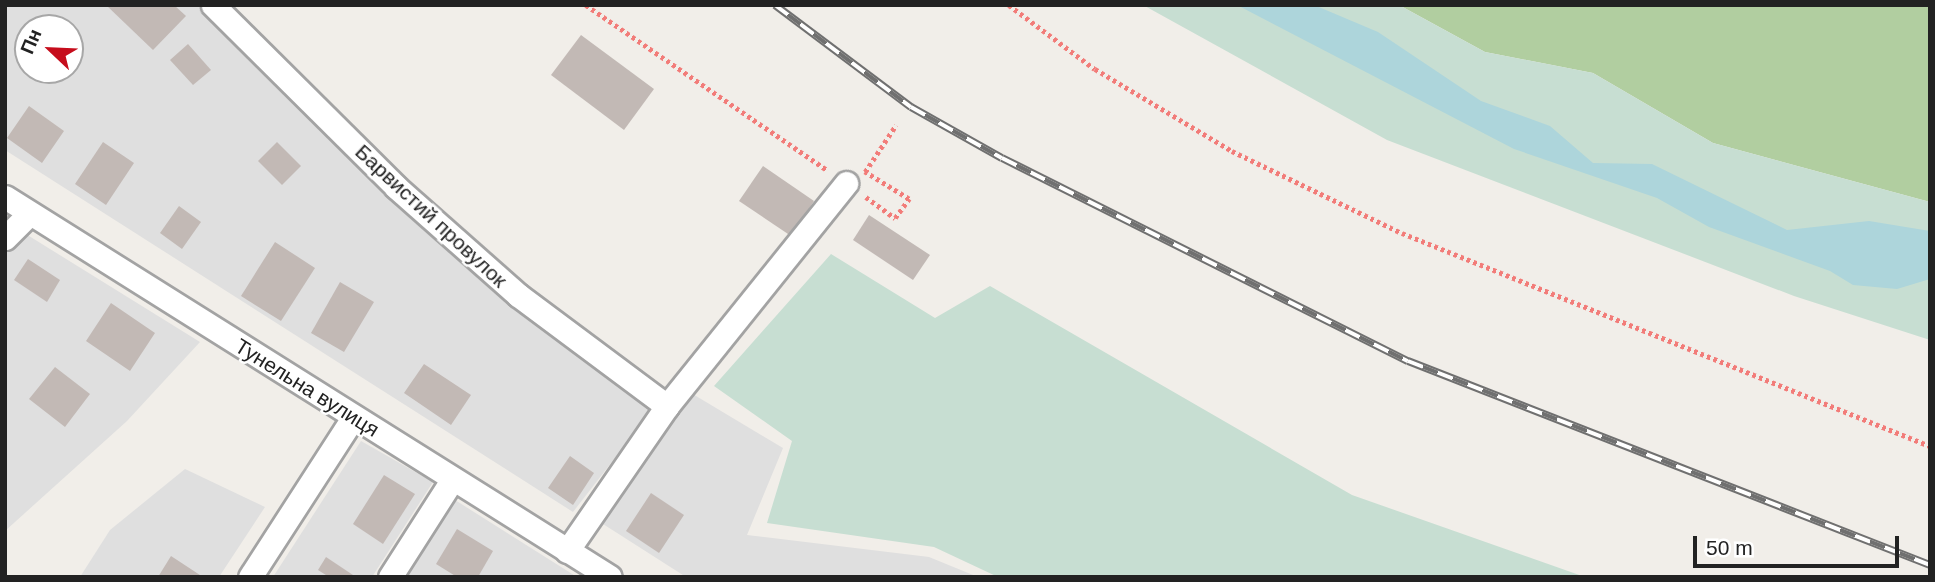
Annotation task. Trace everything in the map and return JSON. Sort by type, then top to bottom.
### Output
[{"type":"street","name":"Барвистий провулок","points":[[213,5],[396,187],[518,295],[667,406]]},
{"type":"street","points":[[567,551],[667,406],[846,183]]},
{"type":"street","name":"Тунельна вулиця","points":[[5,197],[610,577]]},
{"type":"street","points":[[5,239],[30,213]]},
{"type":"street","points":[[250,577],[353,418]]},
{"type":"street","points":[[390,577],[452,480]]},
{"type":"path","points":[[586,5],[895,218],[909,200],[865,172],[896,125]]},
{"type":"path","points":[[1009,5],[1095,69],[1232,151],[1402,233],[1930,446]]},
{"type":"shaded area","points":[[5,5],[200,5],[364,171],[488,281],[653,409],[573,512],[5,150]]},
{"type":"shaded area","points":[[21,231],[200,342],[127,421],[5,531],[5,251]]},
{"type":"shaded area","points":[[691,393],[783,448],[747,535],[929,557],[978,577],[686,577],[603,524]]},
{"type":"shaded area","points":[[361,441],[433,482],[372,577],[273,577]]},
{"type":"shaded area","points":[[185,469],[265,507],[219,577],[80,577],[110,530]]},
{"type":"shaded area","points":[[455,500],[577,577],[406,577]]},
{"type":"green space","points":[[1143,5],[1399,5],[1485,52],[1593,73],[1713,143],[1930,202],[1930,340],[1794,296],[1387,140]]},
{"type":"green space","points":[[1399,5],[1930,5],[1930,202],[1713,143],[1593,73],[1485,52]]},
{"type":"green space","points":[[831,254],[935,318],[990,286],[1352,495],[1585,577],[998,577],[934,547],[767,523],[792,441],[714,386]]},
{"type":"water","points":[[1237,5],[1314,5],[1378,32],[1481,101],[1550,126],[1593,163],[1652,164],[1787,230],[1869,221],[1930,231],[1930,279],[1897,289],[1853,285],[1830,271],[1709,227],[1657,198],[1514,149]]},
{"type":"building","points":[[106,5],[174,5],[186,16],[153,50]]},
{"type":"building","points":[[581,35],[654,89],[624,130],[551,75]]},
{"type":"building","points":[[188,44],[211,70],[193,85],[170,60]]},
{"type":"building","points":[[29,106],[64,131],[42,163],[7,138]]},
{"type":"building","points":[[103,142],[134,163],[106,205],[75,184]]},
{"type":"building","points":[[277,142],[301,166],[282,185],[258,161]]},
{"type":"building","points":[[763,166],[814,201],[791,236],[739,201]]},
{"type":"building","points":[[179,206],[201,222],[182,249],[160,233]]},
{"type":"building","points":[[869,215],[930,255],[913,280],[853,240]]},
{"type":"building","points":[[275,242],[315,268],[281,321],[241,296]]},
{"type":"building","points":[[28,259],[60,280],[47,302],[14,280]]},
{"type":"building","points":[[340,282],[374,302],[344,352],[311,333]]},
{"type":"building","points":[[111,303],[155,333],[130,371],[86,341]]},
{"type":"building","points":[[424,364],[471,395],[451,425],[404,393]]},
{"type":"building","points":[[55,367],[90,394],[65,427],[29,399]]},
{"type":"building","points":[[570,456],[594,473],[573,505],[548,488]]},
{"type":"building","points":[[384,475],[415,494],[383,544],[353,524]]},
{"type":"building","points":[[651,493],[684,515],[659,553],[626,531]]},
{"type":"building","points":[[457,529],[493,551],[478,577],[457,577],[436,564]]},
{"type":"building","points":[[171,556],[203,577],[158,577]]},
{"type":"building","points":[[326,557],[356,577],[329,577],[318,570]]},
{"type":"railway","points":[[775,5],[911,107],[1002,158],[1408,361],[1930,565]]}]
